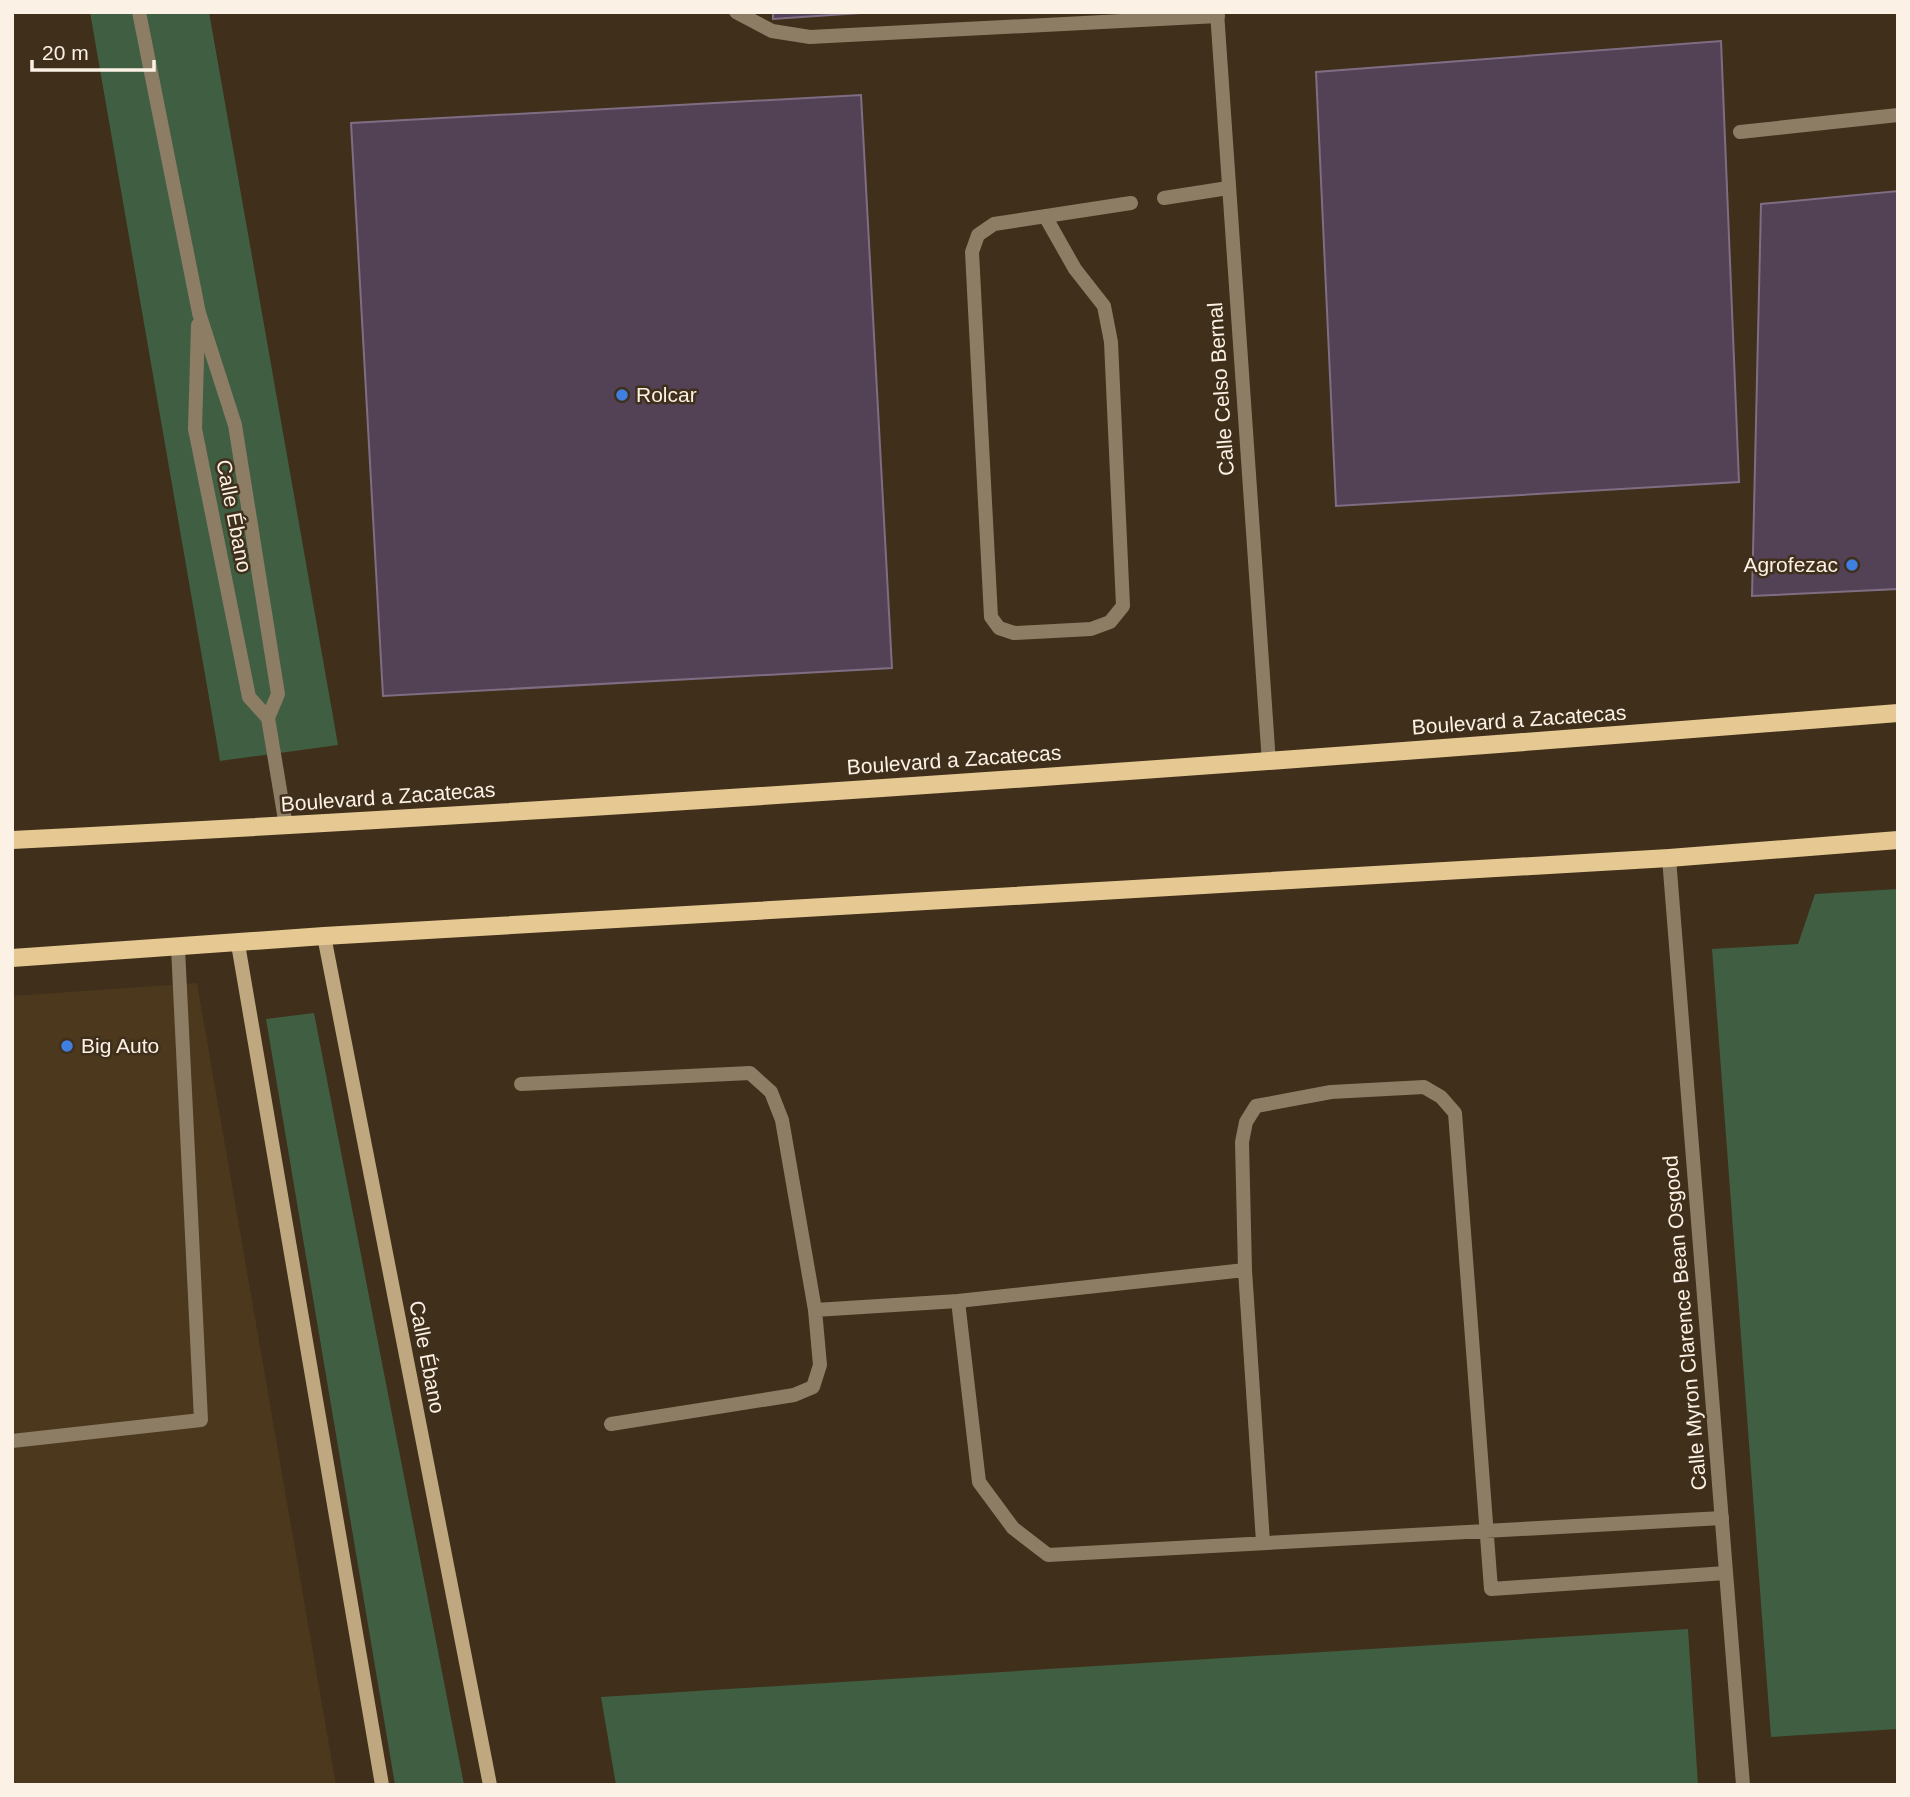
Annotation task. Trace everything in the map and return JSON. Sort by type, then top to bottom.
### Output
[{"type":"main road","name":"Boulevard a Zacatecas","points":[[12,840],[286,826],[1269,763],[1898,713]]},
{"type":"main road","points":[[12,958],[324,936],[1669,858],[1898,840]]},
{"type":"street","name":"Calle Ébano","points":[[139,12],[198,313],[235,425],[278,694],[268,718],[286,826]]},
{"type":"street","points":[[736,12],[772,31],[810,37],[1218,14]]},
{"type":"street","name":"Calle Celso Bernal","points":[[1218,14],[1269,763]]},
{"type":"street","points":[[1740,132],[1898,116]]},
{"type":"street","points":[[1164,198],[1228,188]]},
{"type":"street","points":[[1045,216],[1075,270],[1104,306],[1111,342],[1123,606],[1110,622],[1091,629],[1014,633],[999,628],[991,617],[972,252],[978,235],[994,224],[1045,216],[1131,203]]},
{"type":"street","name":"Calle Ébano","points":[[198,313],[195,429],[249,697],[268,718]]},
{"type":"street","name":"Calle Myron Clarence Bean Osgood","points":[[1669,858],[1743,1785]]},
{"type":"street","name":"Calle Ébano","points":[[324,936],[490,1785]]},
{"type":"street","points":[[238,944],[382,1785]]},
{"type":"street","points":[[12,1441],[201,1420],[178,948]]},
{"type":"street","points":[[521,1084],[750,1073],[771,1091],[782,1119],[815,1310],[820,1365],[813,1387],[794,1395],[611,1424]]},
{"type":"street","points":[[1263,1542],[1245,1270],[1242,1142],[1246,1122],[1256,1106],[1331,1092],[1424,1087],[1441,1097],[1455,1113],[1491,1589],[1726,1573]]},
{"type":"street","points":[[815,1310],[958,1301],[1245,1270]]},
{"type":"street","points":[[958,1301],[979,1482],[1013,1528],[1048,1555],[1722,1518]]},
{"type":"shaded area","points":[[197,983],[336,1785],[12,1785],[12,996]]},
{"type":"green space","points":[[90,12],[209,12],[338,745],[220,761]]},
{"type":"green space","points":[[1898,889],[1898,1729],[1771,1737],[1712,949],[1798,944],[1815,894]]},
{"type":"green space","points":[[314,1013],[464,1785],[395,1785],[266,1019]]},
{"type":"green space","points":[[1688,1629],[1698,1785],[616,1785],[601,1697]]},
{"type":"building","points":[[773,12],[876,12],[773,19]]},
{"type":"building","points":[[1721,41],[1739,482],[1336,506],[1316,72]]},
{"type":"building","name":"Rolcar","points":[[861,95],[892,668],[383,696],[351,123]]},
{"type":"building","points":[[1898,191],[1898,589],[1752,596],[1761,204]]},
{"type":"place","name":"Rolcar","points":[[622,395]]},
{"type":"place","name":"Agrofezac","points":[[1852,565]]},
{"type":"place","name":"Big Auto","points":[[67,1046]]}]
